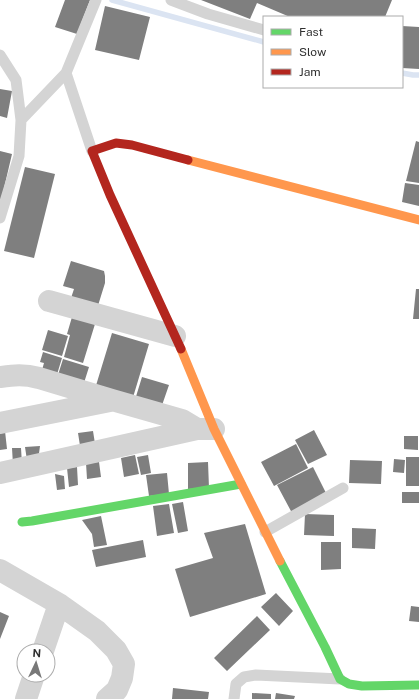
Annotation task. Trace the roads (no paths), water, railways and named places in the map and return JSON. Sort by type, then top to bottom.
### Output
[{"type":"street","points":[[419,220],[132,145],[116,143],[92,151],[110,195],[176,336],[206,429],[241,484],[340,679],[349,684],[362,686],[419,685]]},
{"type":"street","points":[[49,300],[176,336]]},
{"type":"street","points":[[0,377],[28,375],[182,420],[206,429]]},
{"type":"street","points":[[0,423],[112,400]]},
{"type":"street","points":[[0,473],[206,429]]},
{"type":"street","points":[[22,522],[241,484]]},
{"type":"street","points":[[0,570],[59,604],[97,631],[116,650],[124,664],[122,678],[117,690],[107,699]]},
{"type":"street","points":[[46,643],[59,604]]},
{"type":"street","points":[[26,699],[31,683]]},
{"type":"lane","points":[[21,120],[66,73],[96,0]]},
{"type":"lane","points":[[171,0],[208,14],[263,30]]},
{"type":"lane","points":[[0,55],[16,80],[21,120],[19,156],[0,218]]},
{"type":"lane","points":[[66,73],[92,151]]},
{"type":"lane","points":[[265,532],[343,488]]},
{"type":"lane","points":[[234,699],[236,684],[244,677],[256,675],[340,679]]},
{"type":"waterway","points":[[112,0],[263,42]]},
{"type":"waterway","points":[[403,73],[419,75]]}]
